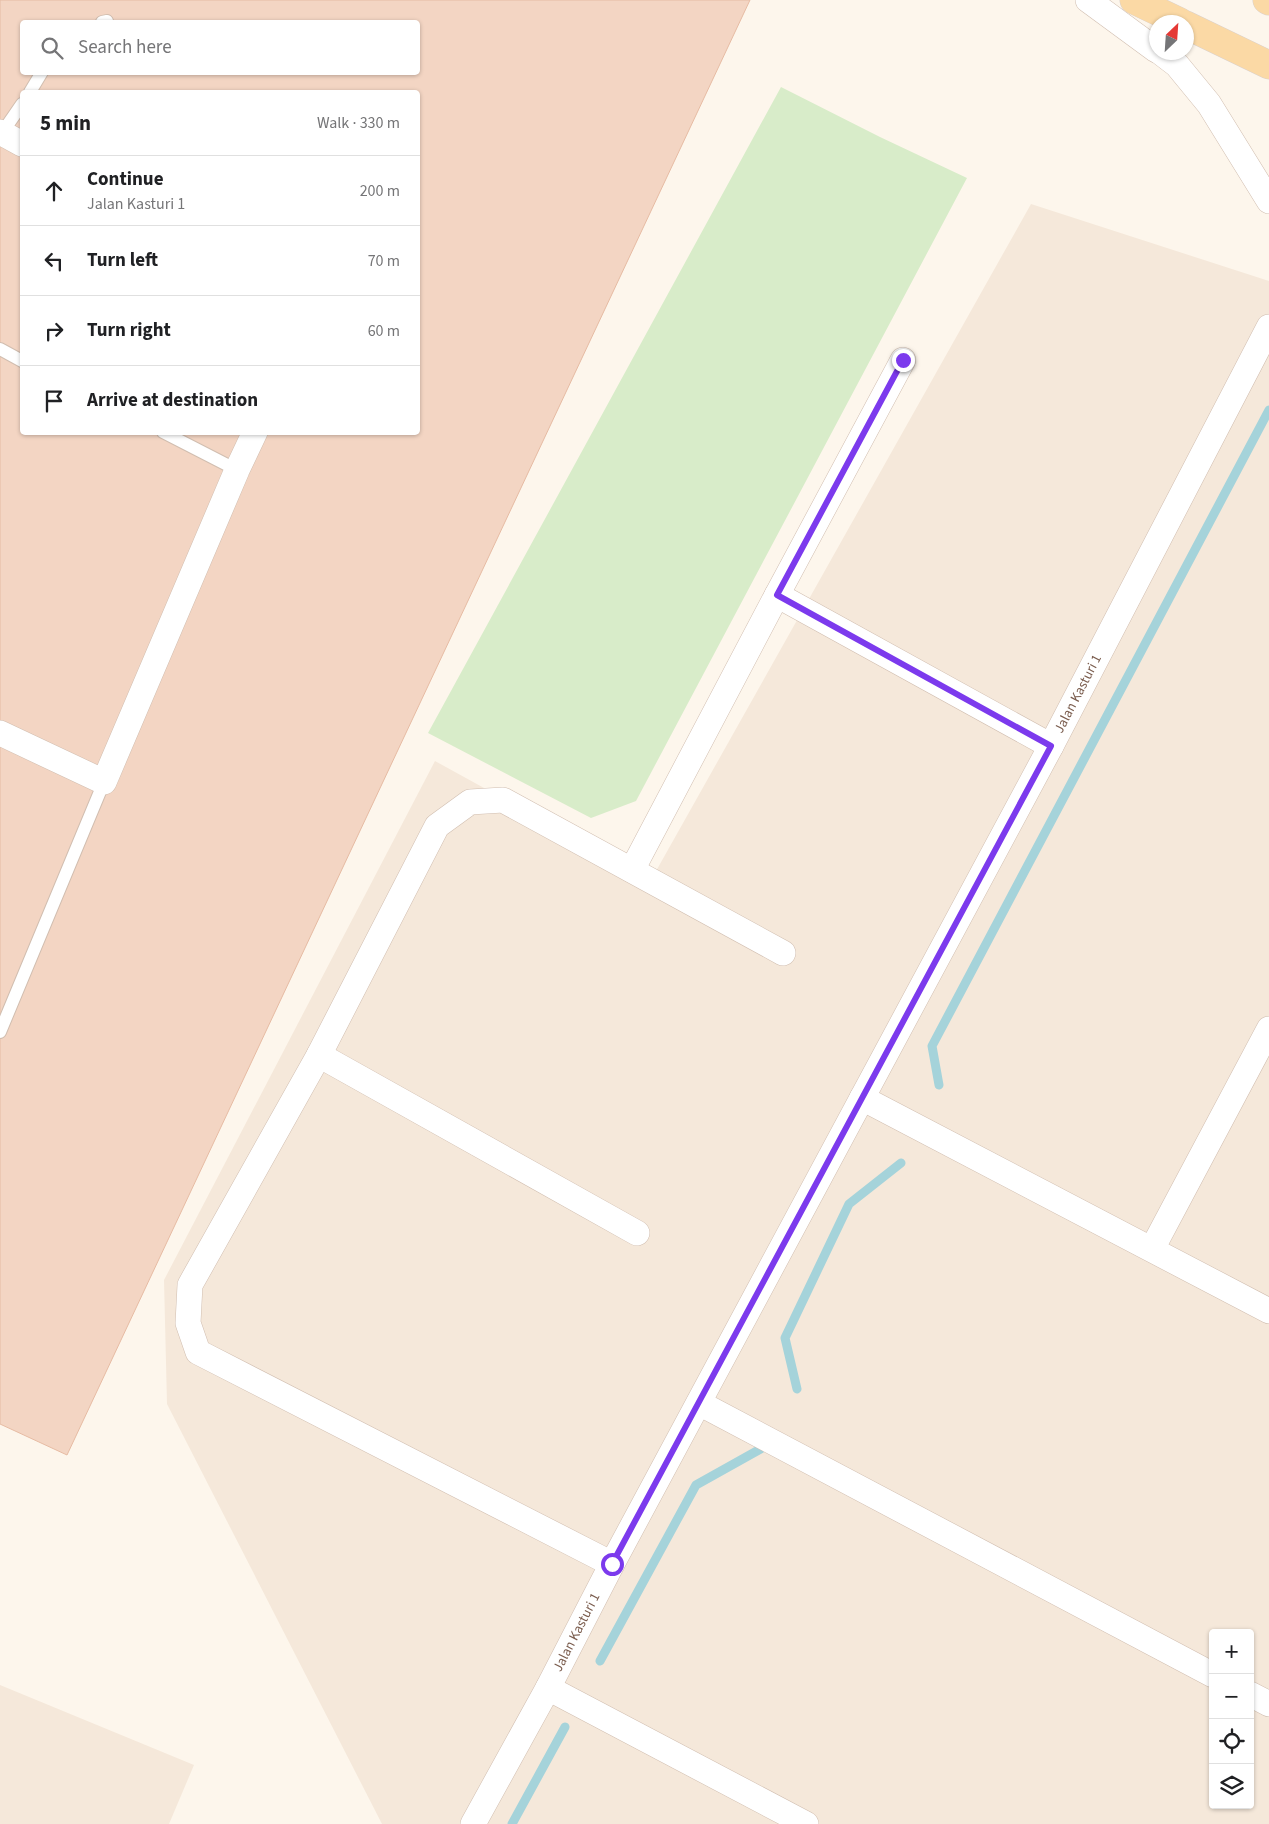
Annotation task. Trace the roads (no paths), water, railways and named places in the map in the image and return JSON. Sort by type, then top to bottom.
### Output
[{"type":"main road","points":[[1134,0],[1165,15]]},
{"type":"main road","points":[[1194,29],[1269,65]]},
{"type":"street","points":[[1088,0],[1149,45]]},
{"type":"street","points":[[1170,60],[1177,65],[1209,104],[1269,201]]},
{"type":"street","name":"Jalan Kasturi 1","points":[[473,1824],[548,1688],[612,1564],[1051,746],[1269,327]]},
{"type":"street","points":[[632,870],[903,360]]},
{"type":"street","points":[[0,732],[104,782],[254,435]]},
{"type":"street","points":[[777,595],[1051,746]]},
{"type":"street","points":[[612,1564],[198,1352],[188,1323],[190,1285],[319,1055],[437,826],[470,802],[503,800],[783,953]]},
{"type":"street","points":[[1152,1249],[1269,1029]]},
{"type":"street","points":[[319,1055],[637,1232]]},
{"type":"street","points":[[862,1098],[1269,1311]]},
{"type":"street","points":[[700,1403],[1211,1674]]},
{"type":"street","points":[[548,1688],[806,1824]]},
{"type":"street","points":[[1254,1696],[1269,1704]]},
{"type":"lane","points":[[31,90],[40,75]]},
{"type":"lane","points":[[8,137],[20,109]]},
{"type":"lane","points":[[0,349],[20,360]]},
{"type":"lane","points":[[169,435],[237,470]]},
{"type":"lane","points":[[0,1032],[104,782]]},
{"type":"waterway","points":[[939,1085],[932,1046],[1269,410]]},
{"type":"waterway","points":[[797,1389],[785,1338],[849,1204],[901,1163]]},
{"type":"waterway","points":[[600,1661],[696,1485],[764,1447]]},
{"type":"waterway","points":[[512,1824],[565,1727]]}]
